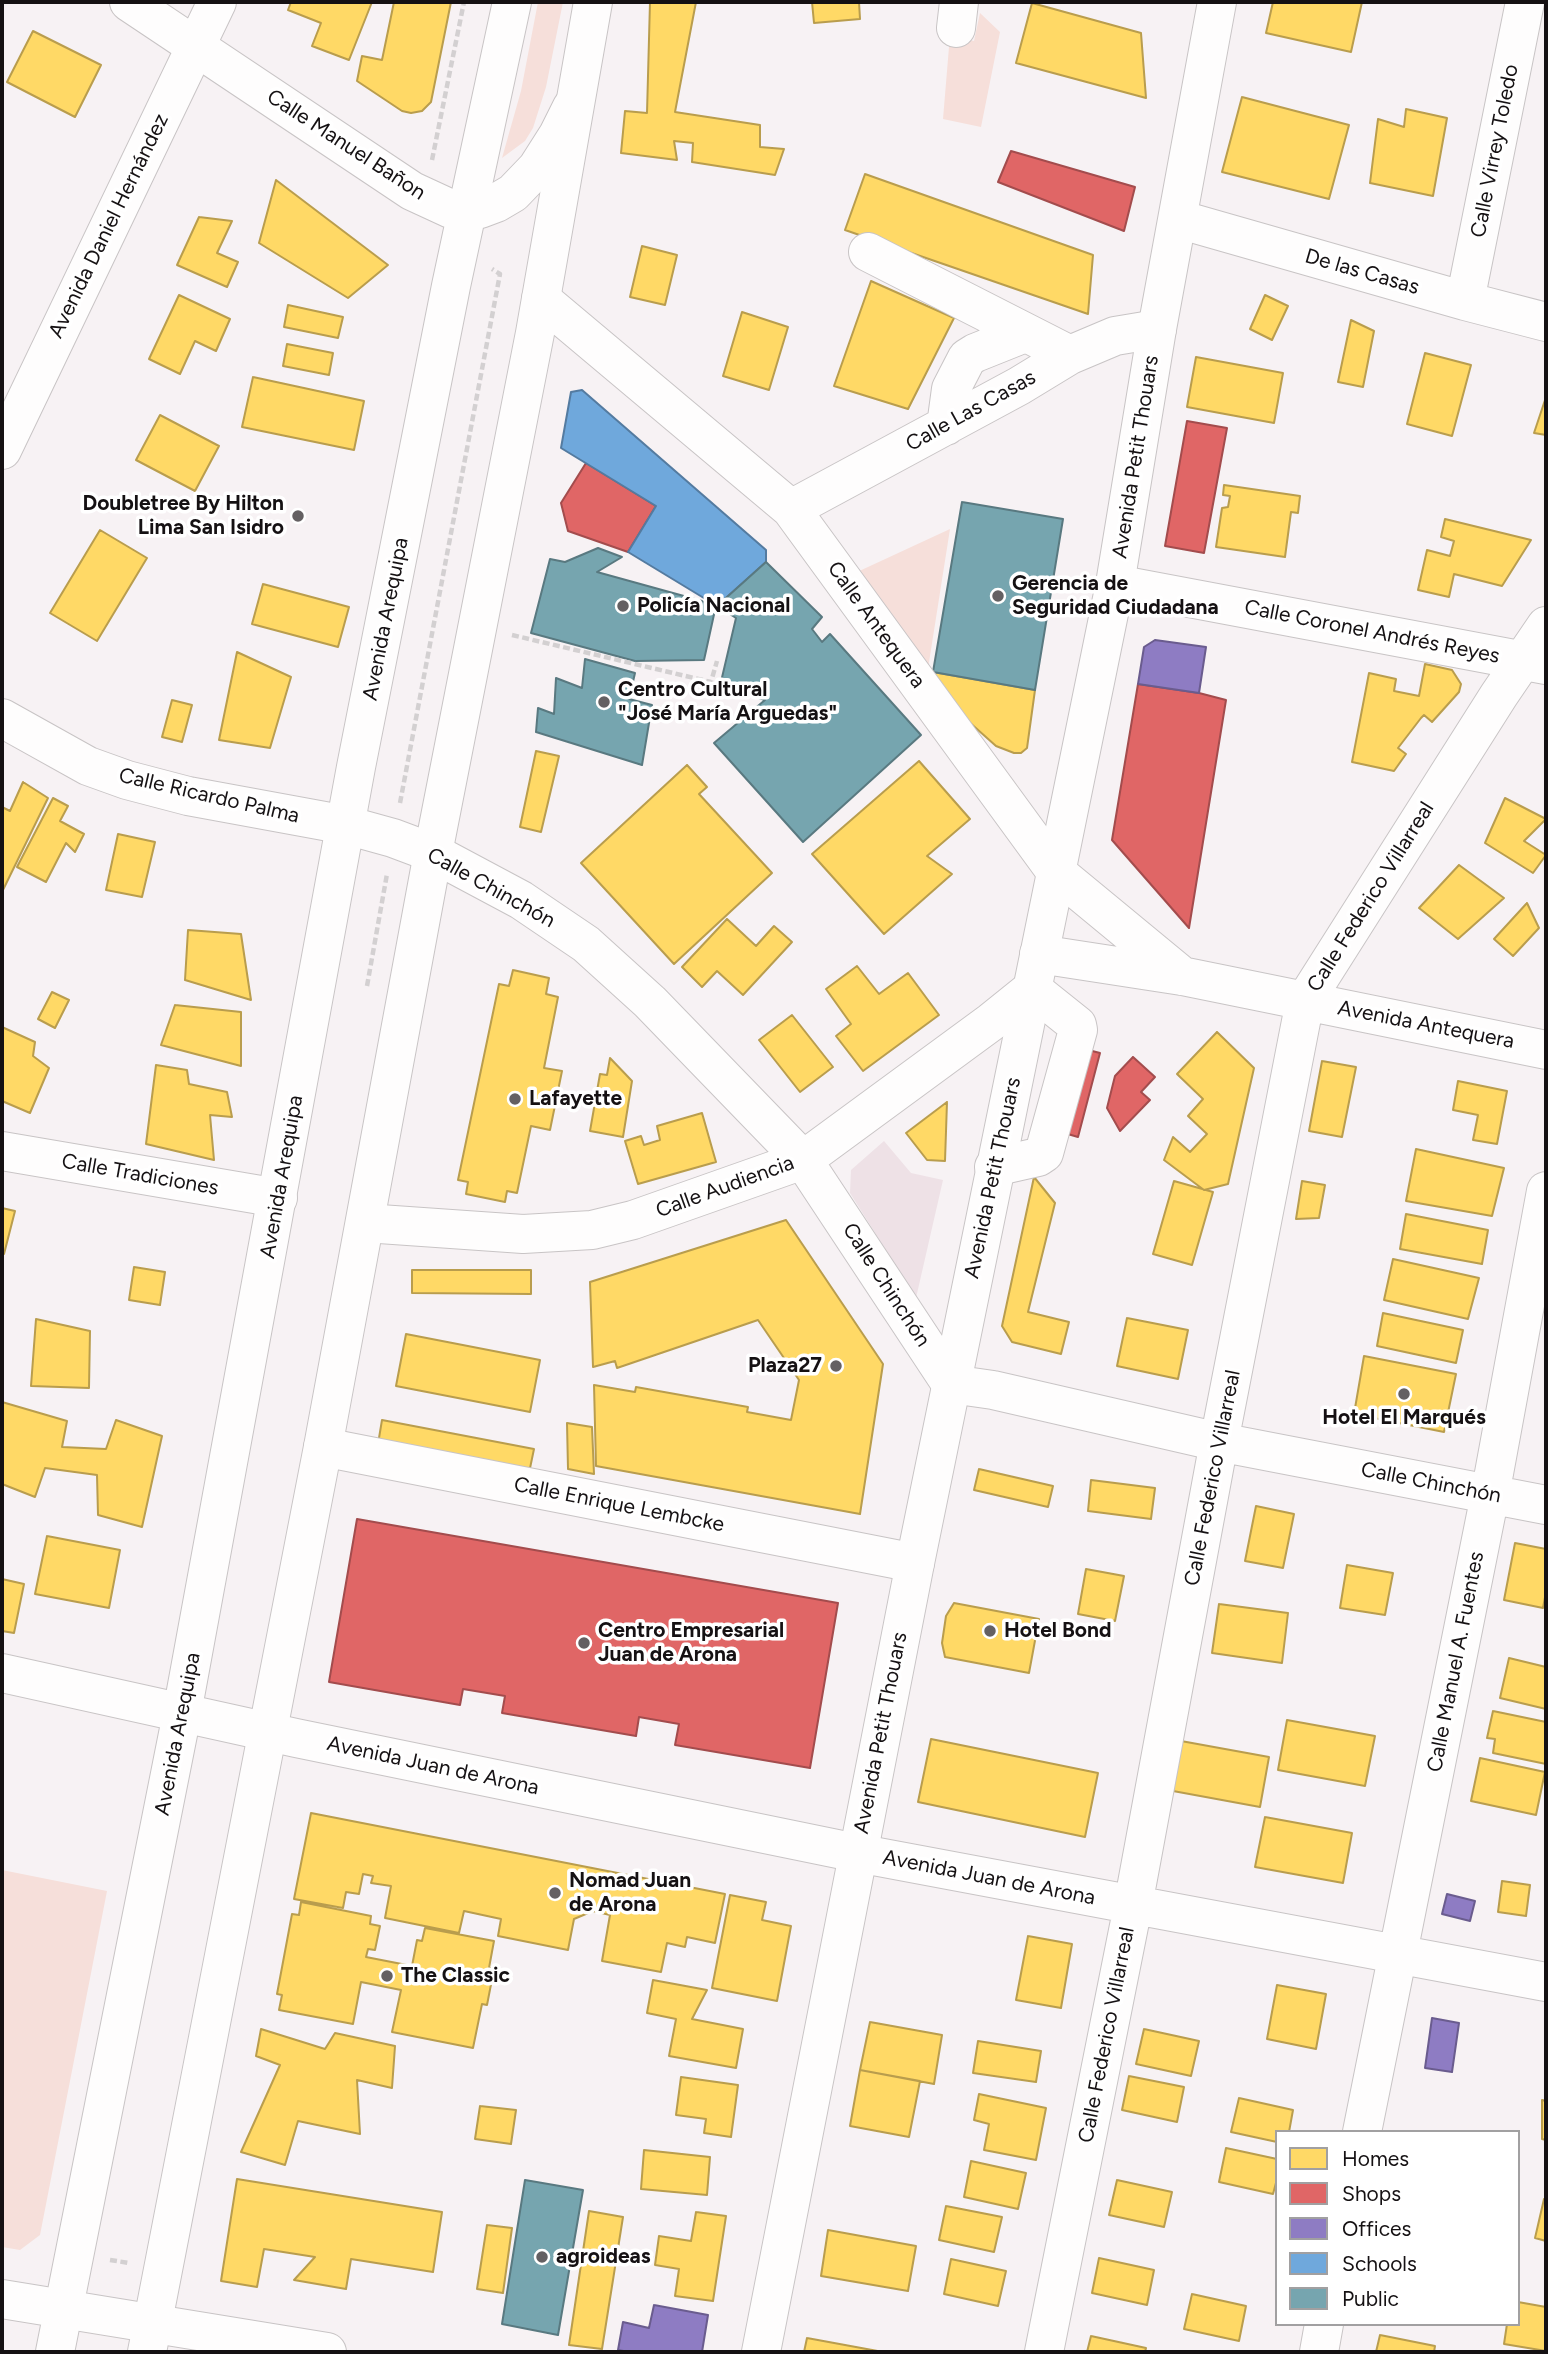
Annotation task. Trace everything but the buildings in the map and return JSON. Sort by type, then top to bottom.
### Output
[{"type":"street","name":"Calle Manuel Bañon","points":[[129,2],[412,191],[451,209],[467,210]]},
{"type":"street","name":"Avenida Daniel Hernández","points":[[2,450],[217,2]]},
{"type":"street","name":"Avenida Arequipa","points":[[55,2352],[181,1714],[346,825],[467,210],[512,2]]},
{"type":"street","points":[[149,2338],[323,1447],[433,853],[541,299],[593,2]]},
{"type":"street","name":"Avenida Petit Thouars","points":[[761,2352],[994,1167],[1115,584],[1157,329],[1217,2]]},
{"type":"street","name":"Calle Virrey Toledo","points":[[1465,301],[1525,2]]},
{"type":"street","points":[[467,210],[496,203],[521,186],[551,148],[576,99]]},
{"type":"street","name":"De las Casas","points":[[1178,219],[1546,322]]},
{"type":"street","points":[[867,252],[1070,355]]},
{"type":"street","name":"Calle Antequera","points":[[541,299],[791,509],[1056,872],[1182,976]]},
{"type":"street","name":"Calle Las Casas","points":[[791,509],[1019,386],[1070,355],[1115,336],[1157,329]]},
{"type":"street","points":[[946,426],[951,389],[967,358],[1026,333]]},
{"type":"street","name":"Calle Coronel Andrés Reyes","points":[[1115,584],[1534,663]]},
{"type":"street","name":"Calle Federico Villarreal","points":[[1044,2352],[1133,1905],[1305,1001],[1534,663],[1546,626]]},
{"type":"street","name":"Calle Ricardo Palma","points":[[2,718],[88,766],[127,780],[188,796],[346,825]]},
{"type":"street","name":"Calle Chinchón","points":[[346,825],[433,853],[521,900],[586,944],[650,1002],[803,1160],[951,1384],[992,1390],[1219,1442],[1546,1505]]},
{"type":"street","points":[[1036,972],[1182,976]]},
{"type":"street","points":[[994,1167],[1038,1157],[1044,1153],[1079,1030],[1036,972]]},
{"type":"street","name":"Calle Audiencia","points":[[365,1223],[523,1234],[592,1230],[633,1220],[803,1160],[991,1022],[1036,972]]},
{"type":"street","name":"Avenida Antequera","points":[[1182,976],[1546,1050]]},
{"type":"street","name":"Calle Tradiciones","points":[[2,1151],[278,1198]]},
{"type":"street","name":"Calle Manuel A. Fuentes","points":[[1362,2130],[1490,1495],[1546,1191]]},
{"type":"street","name":"Calle Enrique Lembcke","points":[[323,1447],[915,1563]]},
{"type":"street","name":"Avenida Juan de Arona","points":[[2,1673],[268,1733],[857,1853],[1546,1982]]},
{"type":"street","points":[[2,2299],[64,2308],[149,2338],[327,2352]]},
{"type":"street","points":[[1319,2352],[1324,2326]]},
{"type":"path","points":[[429,171],[464,2]]},
{"type":"path","points":[[478,627],[711,682],[717,661]]},
{"type":"path","points":[[102,2258],[130,2263]]},
{"type":"shaded area","points":[[538,2],[563,2],[546,87],[533,128],[525,141],[502,158],[521,91]]},
{"type":"shaded area","points":[[980,13],[1000,32],[981,127],[943,119],[950,35],[974,41]]},
{"type":"shaded area","points":[[950,529],[927,675],[855,573]]},
{"type":"shaded area","points":[[884,1141],[911,1173],[943,1180],[916,1298],[850,1193],[851,1170]]},
{"type":"shaded area","points":[[2,1870],[107,1891],[40,2235],[20,2250],[2,2247]]},
{"type":"place","name":"Doubletree By Hilton Lima San Isidro","points":[[298,516]]},
{"type":"place","name":"Gerencia de Seguridad Ciudadana","points":[[998,596]]},
{"type":"place","name":"Policía Nacional","points":[[623,606]]},
{"type":"place","name":"Centro Cultural \"José María Arguedas\"","points":[[604,702]]},
{"type":"place","name":"Lafayette","points":[[515,1099]]},
{"type":"place","name":"Plaza27","points":[[836,1366]]},
{"type":"place","name":"Hotel El Marqués","points":[[1404,1394]]},
{"type":"place","name":"Hotel Bond","points":[[990,1631]]},
{"type":"place","name":"Centro Empresarial Juan de Arona","points":[[584,1643]]},
{"type":"place","name":"Nomad Juan de Arona","points":[[555,1893]]},
{"type":"place","name":"The Classic","points":[[387,1976]]},
{"type":"place","name":"agroideas","points":[[542,2257]]}]
